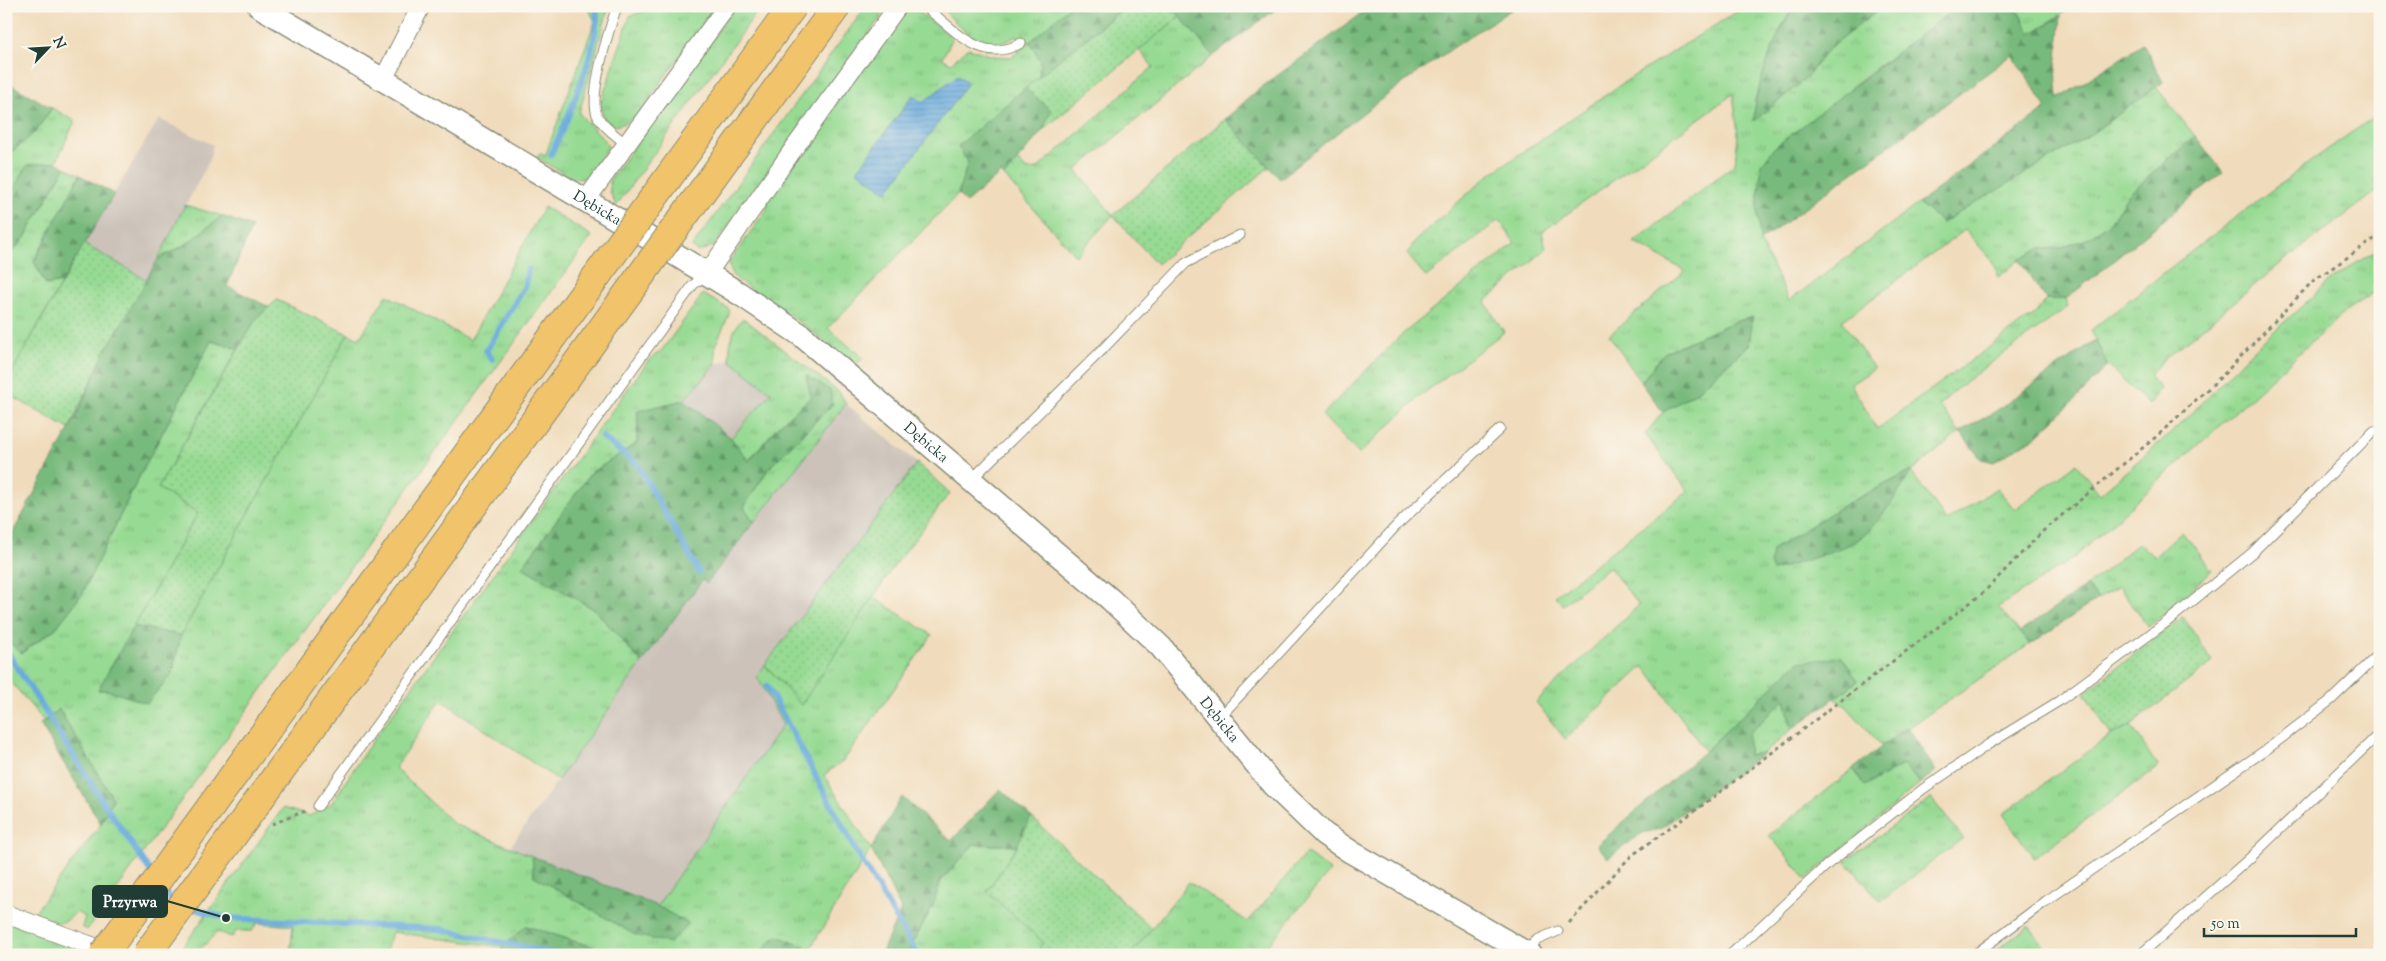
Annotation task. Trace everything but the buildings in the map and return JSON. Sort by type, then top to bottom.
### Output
[{"type":"highway","points":[[103,955],[793,6]]},
{"type":"highway","points":[[146,955],[837,6]]},
{"type":"street","name":"Dębicka","points":[[259,6],[708,274],[801,335],[1110,598],[1161,647],[1220,717],[1273,785],[1324,834],[1351,852],[1527,953]]},
{"type":"street","points":[[383,80],[421,6]]},
{"type":"street","points":[[586,200],[727,6]]},
{"type":"street","points":[[708,274],[792,151],[898,6]]},
{"type":"street","points":[[6,914],[117,955]]},
{"type":"lane","points":[[618,6],[598,70],[595,107],[597,116],[626,144]]},
{"type":"lane","points":[[924,6],[984,50],[1001,52],[1021,43]]},
{"type":"lane","points":[[971,480],[1101,351],[1186,263],[1240,235]]},
{"type":"lane","points":[[318,806],[693,285],[708,274]]},
{"type":"lane","points":[[1220,717],[1397,525],[1500,429]]},
{"type":"lane","points":[[1730,955],[1828,864],[1923,789],[1989,744],[2059,701],[2176,615],[2253,552],[2374,432]]},
{"type":"lane","points":[[1974,955],[2046,901],[2270,747],[2331,700],[2380,653]]},
{"type":"lane","points":[[2140,955],[2250,858],[2380,734]]},
{"type":"lane","points":[[1527,953],[1537,940],[1558,931]]},
{"type":"path","points":[[1558,931],[1570,923],[1631,856],[1818,719],[1893,659],[1983,593],[2043,531],[2157,436],[2224,374],[2313,281],[2380,234]]},
{"type":"shaded area","points":[[159,119],[213,145],[209,161],[147,280],[84,244]]},
{"type":"shaded area","points":[[730,360],[771,393],[731,438],[684,400],[716,364]]},
{"type":"shaded area","points":[[846,404],[917,463],[757,675],[783,725],[657,906],[510,847],[703,579],[706,584]]},
{"type":"green space","points":[[587,6],[609,6],[579,113],[608,147],[587,178],[573,179],[537,158],[540,153],[545,156],[595,21]]},
{"type":"green space","points":[[657,6],[677,6],[689,12],[690,6],[715,6],[639,113],[625,123],[615,126],[604,119],[600,105],[630,16]]},
{"type":"green space","points":[[736,6],[761,6],[616,206],[610,192],[609,181]]},
{"type":"green space","points":[[866,6],[889,6],[714,246],[698,252],[692,247]]},
{"type":"green space","points":[[947,6],[1070,6],[1059,21],[1050,39],[1039,77],[958,146],[968,162],[958,194],[828,328],[863,358],[855,365],[790,315],[732,275],[729,262],[767,209],[767,199],[900,15],[913,7],[950,36],[952,40],[942,58],[951,63],[968,48],[993,56],[1012,57],[1030,42],[1017,36],[999,44],[982,42],[970,35],[952,19],[944,9]]},
{"type":"green space","points":[[1070,6],[1141,6],[1117,13],[1039,77],[1041,62],[1030,42]]},
{"type":"green space","points":[[1141,6],[1167,8],[1180,16],[1043,130],[1051,110],[1025,88],[1118,13]]},
{"type":"green space","points":[[1160,6],[1280,6],[1213,56],[1177,13]]},
{"type":"green space","points":[[1372,6],[1517,6],[1456,46],[1396,89],[1280,179],[1225,119],[1259,89]]},
{"type":"green space","points":[[1746,6],[1794,6],[1782,26],[1754,102],[1804,80],[1829,48],[1884,6],[1958,6],[1851,87],[1760,241],[1789,301],[1919,203],[1942,223],[2091,134],[2156,87],[2195,136],[2129,194],[2109,224],[2085,240],[2060,248],[2039,249],[2019,260],[1999,277],[1990,258],[1965,230],[1842,321],[1874,369],[1851,384],[1877,429],[2036,313],[2046,299],[2066,299],[2068,307],[1966,381],[1939,405],[1960,432],[1911,472],[1947,521],[1997,488],[2015,510],[2076,464],[2100,494],[2184,421],[2251,352],[2333,278],[2380,248],[2380,288],[2347,310],[2074,558],[1998,607],[2030,644],[1882,746],[1846,706],[1834,698],[1858,681],[1851,671],[1798,662],[1705,751],[1644,666],[1565,739],[1536,702],[1639,605],[1609,567],[1563,605],[1555,596],[1688,491],[1645,434],[1663,412],[1695,393],[1749,345],[1752,317],[1734,322],[1665,352],[1641,382],[1609,335],[1685,271],[1634,242],[1735,164],[1738,134],[1733,94],[1542,232],[1546,249],[1485,302],[1504,332],[1419,397],[1359,454],[1322,415],[1399,337],[1515,243],[1499,220],[1426,277],[1407,254],[1416,240],[1485,178],[1626,81]],"holes":[[[1910,472],[1863,536],[1830,551],[1773,571],[1772,550],[1846,504]]]},
{"type":"green space","points":[[1794,6],[1884,6],[1829,48],[1804,80],[1754,121],[1758,93],[1767,62],[1780,31]]},
{"type":"green space","points":[[1958,6],[2015,6],[2031,34],[2061,16],[2056,67],[2058,99],[2143,44],[2163,82],[2091,134],[1942,223],[1919,203],[2047,108],[2012,55],[1760,241],[1757,207],[1762,164],[1775,147]]},
{"type":"green space","points":[[2015,6],[2074,6],[2031,34]]},
{"type":"green space","points":[[1180,16],[1213,56],[1076,170],[1113,215],[1076,256],[1004,176],[1017,160],[1027,170],[1037,169],[1153,67],[1139,50]]},
{"type":"green space","points":[[6,82],[52,108],[35,132],[6,157]]},
{"type":"green space","points":[[1025,88],[1051,110],[1043,130],[1004,176],[1001,173],[966,203],[958,194],[968,162],[958,146]]},
{"type":"green space","points":[[52,108],[75,121],[56,162],[28,165],[6,199],[6,157],[35,132]]},
{"type":"green space","points":[[2380,113],[2380,189],[2285,260],[2160,363],[2149,376],[2160,389],[2149,405],[2107,365],[2091,330],[2198,246]]},
{"type":"green space","points":[[1225,119],[1269,167],[1157,264],[1113,215]]},
{"type":"green space","points":[[2195,136],[2223,172],[2066,299],[2046,299],[2019,260],[2039,249],[2060,248],[2085,240],[2109,224],[2129,194]]},
{"type":"green space","points":[[56,162],[65,167],[24,239],[6,258],[6,199],[28,165]]},
{"type":"green space","points":[[65,167],[80,175],[34,261],[46,285],[62,282],[6,383],[6,258],[24,239]]},
{"type":"green space","points":[[80,175],[114,194],[62,282],[46,285],[34,261]]},
{"type":"green space","points":[[185,205],[222,216],[185,245],[158,259]]},
{"type":"green space","points":[[544,207],[592,236],[87,930],[82,927],[85,917],[76,912],[66,921],[61,922],[52,921],[34,913],[101,824],[113,799],[59,710],[44,721],[6,676],[6,639],[22,653],[56,628],[82,594],[138,479],[211,341],[238,349],[158,488],[198,513],[98,690],[107,690],[147,703],[172,674],[181,635],[348,334],[359,339],[387,295],[470,340]]},
{"type":"green space","points":[[222,216],[252,227],[227,286],[269,307],[256,319],[238,349],[211,341],[138,479],[82,594],[56,628],[21,653],[6,639],[6,545],[77,415],[105,351],[158,259],[185,245]]},
{"type":"green space","points":[[84,244],[147,280],[105,351],[69,429],[6,393],[6,383]]},
{"type":"green space","points":[[703,294],[729,309],[729,315],[715,346],[716,364],[684,400],[638,411],[637,443],[591,473],[523,567],[595,610],[642,663],[558,780],[441,700],[395,768],[454,824],[532,856],[534,876],[688,924],[657,906],[783,725],[757,676],[765,665],[801,704],[873,597],[932,635],[844,760],[824,775],[871,849],[810,949],[777,936],[757,955],[618,955],[527,926],[503,947],[392,932],[385,955],[290,955],[293,926],[257,923],[252,931],[236,931],[232,937],[218,932],[194,955],[177,955],[283,808],[310,816],[332,803],[364,753],[648,361],[662,350]]},
{"type":"green space","points":[[277,300],[348,334],[181,635],[134,626],[198,513],[158,488],[256,319]]},
{"type":"green space","points":[[1753,317],[1749,345],[1695,393],[1663,412],[1641,382],[1665,352],[1734,322]]},
{"type":"green space","points":[[743,318],[840,393],[846,404],[754,522],[743,507],[769,468],[833,404],[811,397],[779,425],[748,461],[731,438],[771,393],[730,360],[732,338]]},
{"type":"green space","points":[[2096,340],[2107,365],[2084,391],[2037,436],[1994,462],[1981,459],[1960,432],[1996,411]]},
{"type":"green space","points":[[806,375],[830,390],[833,404],[769,468],[744,507],[754,522],[706,584],[703,579],[642,663],[595,610],[522,567],[591,473],[637,443],[638,411],[684,400],[731,438],[749,461],[779,425],[811,397]]},
{"type":"green space","points":[[917,463],[950,493],[894,566],[801,705],[765,665]]},
{"type":"green space","points":[[1911,471],[1889,506],[1863,536],[1833,551],[1773,571],[1770,564],[1772,550],[1846,504]]},
{"type":"green space","points":[[2182,531],[2212,570],[2175,605],[2148,627],[2119,586],[2098,599],[2087,586],[2138,543],[2154,557]]},
{"type":"green space","points":[[2087,586],[2098,599],[2030,644],[2020,632]]},
{"type":"green space","points":[[2183,617],[2213,662],[2131,725],[2111,735],[2084,693]]},
{"type":"green space","points":[[134,626],[181,635],[172,674],[147,703],[107,690],[98,690]]},
{"type":"green space","points":[[1842,657],[1858,681],[1792,729],[1785,699],[1749,733],[1748,755],[1764,753],[1660,829],[1642,833],[1608,858],[1597,845],[1705,751],[1798,662]]},
{"type":"green space","points":[[1785,698],[1792,729],[1764,753],[1748,755],[1749,733]]},
{"type":"green space","points":[[59,709],[113,799],[101,824],[40,724]]},
{"type":"green space","points":[[2131,725],[2158,767],[2034,858],[2003,814],[2111,735]]},
{"type":"green space","points":[[1907,727],[1936,771],[1920,783],[1903,765],[1865,786],[1853,769]]},
{"type":"green space","points":[[1903,765],[1920,783],[1806,879],[1769,835],[1853,769],[1865,786]]},
{"type":"green space","points":[[1000,789],[1031,817],[1017,846],[974,844],[941,881],[933,905],[907,955],[879,955],[901,909],[871,849],[902,797],[951,841]]},
{"type":"green space","points":[[1931,798],[1963,838],[1881,901],[1845,861]]},
{"type":"green space","points":[[1031,817],[1152,928],[1130,955],[1036,955],[1043,942],[987,892],[1017,846]]},
{"type":"green space","points":[[974,844],[1017,846],[987,892],[1044,942],[1036,955],[907,955],[933,905],[941,881]]},
{"type":"green space","points":[[1306,853],[1330,871],[1260,955],[1130,955],[1189,882],[1248,922]]},
{"type":"green space","points":[[532,856],[657,906],[689,924],[669,943],[635,935],[534,876]]},
{"type":"green space","points":[[6,921],[76,947],[71,955],[6,955]]},
{"type":"green space","points":[[526,926],[618,955],[500,955],[503,947]]},
{"type":"green space","points":[[2029,926],[2051,955],[1989,955]]},
{"type":"green space","points":[[777,936],[810,949],[812,955],[757,955]]},
{"type":"water","points":[[958,75],[968,83],[887,192],[857,171],[913,95],[923,102]]},
{"type":"waterway","points":[[551,154],[574,102],[589,57],[595,36],[597,18],[595,6]]},
{"type":"waterway","points":[[492,359],[486,351],[525,286],[528,269]]},
{"type":"waterway","points":[[602,437],[637,464],[699,572]]},
{"type":"waterway","points":[[6,650],[105,805],[153,875]]},
{"type":"waterway","points":[[767,686],[856,851],[918,955]]},
{"type":"waterway","points":[[161,885],[172,902],[177,903]]},
{"type":"waterway","points":[[189,907],[226,918],[440,929],[558,955]]},
{"type":"place","name":"Przyrwa","points":[[226,918]]}]
